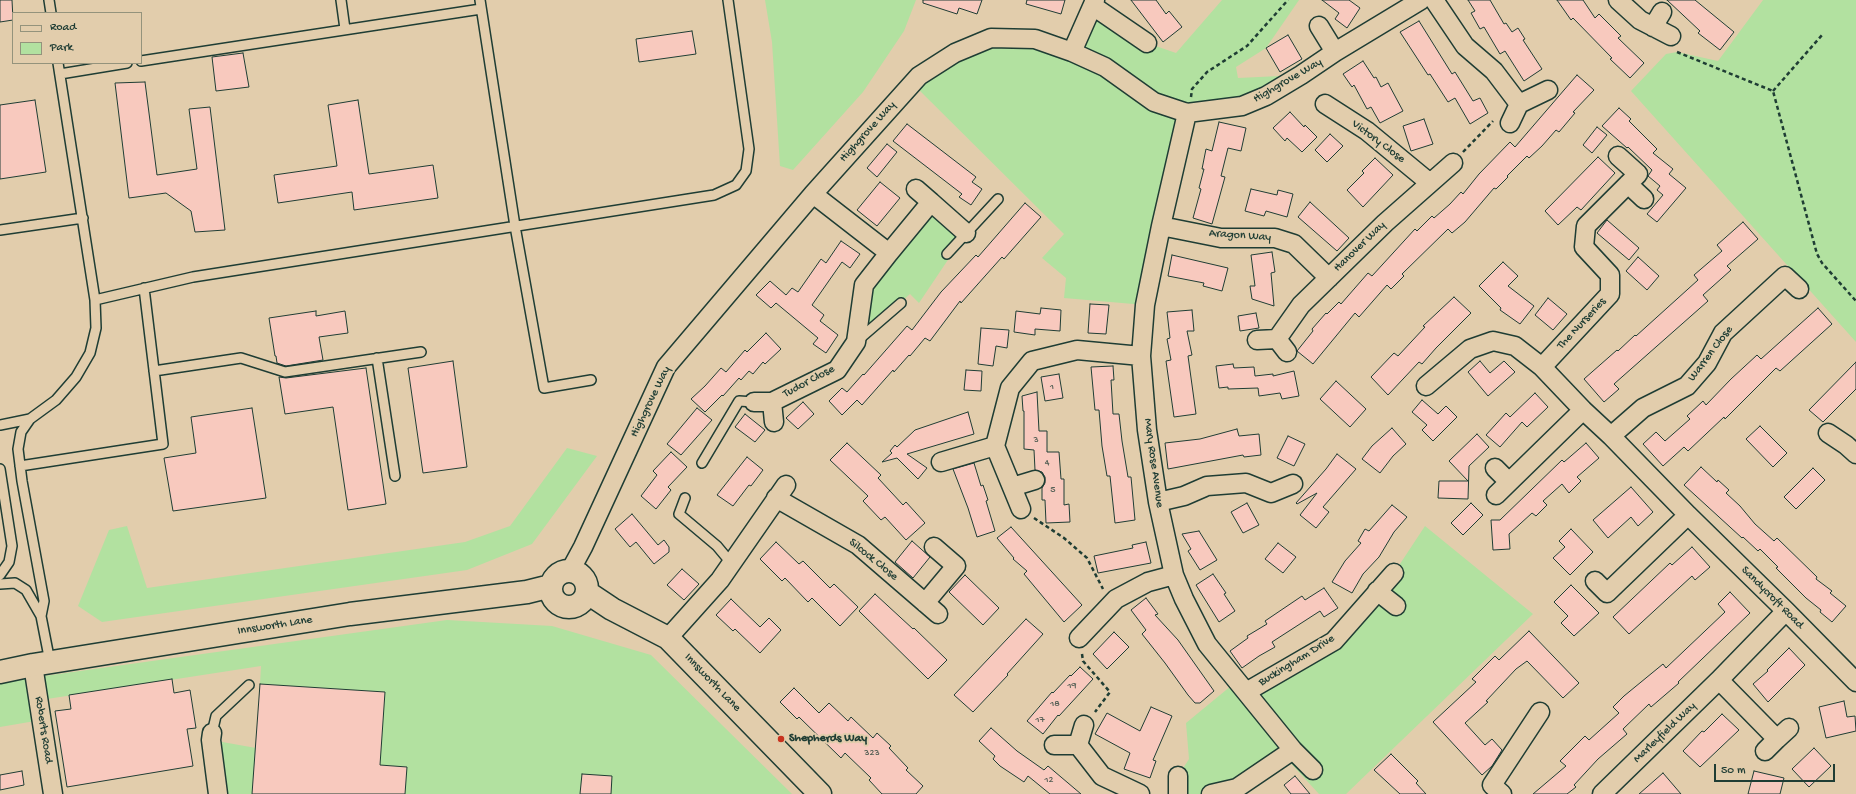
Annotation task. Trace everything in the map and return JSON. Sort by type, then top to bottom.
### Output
[{"type":"street","name":"Highgrove Way","points":[[570,571],[586,540],[666,367],[813,194],[919,76],[955,53],[991,38],[1035,39],[1072,52],[1105,67],[1154,102],[1187,113],[1242,106],[1266,96],[1301,76],[1335,52],[1421,0]]},
{"type":"street","points":[[1434,0],[1465,46],[1494,71],[1519,104]]},
{"type":"street","points":[[1618,0],[1640,20],[1658,19],[1671,36]]},
{"type":"street","points":[[1072,52],[1094,3],[1147,43]]},
{"type":"street","name":"Highgrove Way","points":[[1319,26],[1335,52]]},
{"type":"street","points":[[1510,123],[1519,104],[1548,90]]},
{"type":"street","name":"Victory Close","points":[[1325,104],[1367,131],[1430,183]]},
{"type":"street","name":"Mary Rose Avenue","points":[[1187,113],[1161,226],[1145,305],[1141,356],[1147,430],[1158,502],[1174,575],[1184,599],[1207,644],[1293,750],[1313,770]]},
{"type":"street","name":"The Nurseries","points":[[1542,367],[1610,294],[1610,275],[1584,246],[1586,226],[1638,174],[1618,156]]},
{"type":"street","name":"Hanover Way","points":[[1257,340],[1282,346],[1301,305],[1384,223],[1453,162]]},
{"type":"street","points":[[1628,184],[1644,199]]},
{"type":"street","points":[[916,189],[966,233]]},
{"type":"street","points":[[813,194],[889,252]]},
{"type":"street","name":"Tudor Close","points":[[754,402],[772,402],[837,370],[856,342],[864,285],[889,252],[931,202]]},
{"type":"street","name":"Aragon Way","points":[[1161,226],[1221,238],[1275,238],[1294,244],[1329,278]]},
{"type":"street","name":"Warren Close","points":[[1611,436],[1643,408],[1687,386],[1707,363],[1723,334],[1779,270],[1799,289]]},
{"type":"street","name":"Sandycroft Road","points":[[1436,384],[1470,349],[1493,340],[1515,346],[1542,367],[1583,410],[1611,436],[1856,682]]},
{"type":"street","points":[[1021,509],[994,446],[1010,388],[1032,361],[1077,350],[1141,356]]},
{"type":"street","name":"Tudor Close","points":[[772,402],[774,422]]},
{"type":"street","points":[[1496,495],[1583,410]]},
{"type":"street","points":[[1828,433],[1853,445]]},
{"type":"street","points":[[942,462],[994,446]]},
{"type":"street","points":[[1495,468],[1509,482]]},
{"type":"street","points":[[1012,487],[1035,480]]},
{"type":"street","points":[[1158,502],[1184,496],[1207,486],[1246,482],[1271,501],[1293,484]]},
{"type":"street","name":"Silcock Close","points":[[732,564],[781,492],[858,545],[931,608],[956,566],[934,547]]},
{"type":"street","points":[[1595,581],[1607,593],[1688,515]]},
{"type":"street","points":[[668,638],[720,580],[732,564]]},
{"type":"street","points":[[570,571],[582,576],[586,581],[588,593],[581,604],[569,608],[561,606],[556,602],[552,597],[551,586],[557,575],[570,571]]},
{"type":"street","name":"Buckingham Drive","points":[[1246,692],[1334,641],[1394,573]]},
{"type":"street","points":[[1079,638],[1110,595],[1174,575]]},
{"type":"street","name":"Innsworth Lane","points":[[0,672],[350,614],[527,592],[551,586]]},
{"type":"street","points":[[1377,591],[1396,606]]},
{"type":"street","name":"Innsworth Lane","points":[[588,593],[612,609],[668,638],[820,794]]},
{"type":"street","name":"Marleyfield Way","points":[[1611,791],[1786,611]]},
{"type":"street","name":"Roberts Road","points":[[41,664],[53,794]]},
{"type":"street","points":[[1720,680],[1777,739]]},
{"type":"street","points":[[1502,794],[1492,785],[1540,712]]},
{"type":"street","points":[[1078,745],[1084,725]]},
{"type":"street","points":[[212,733],[211,740],[218,794]]},
{"type":"street","points":[[1054,745],[1078,745]]},
{"type":"street","points":[[1078,745],[1102,776],[1140,794]]},
{"type":"street","points":[[1211,794],[1237,788],[1293,750]]},
{"type":"street","points":[[1178,776],[1178,794]]},
{"type":"lane","points":[[49,0],[51,12]]},
{"type":"lane","points":[[341,0],[345,29]]},
{"type":"lane","points":[[95,300],[192,277],[714,195],[736,185],[746,171],[749,149],[728,0]]},
{"type":"lane","points":[[142,61],[345,29],[480,4],[515,226],[544,388],[591,380]]},
{"type":"lane","points":[[41,664],[41,616],[44,601],[20,466],[18,448],[20,432],[30,419],[56,400],[76,377],[90,353],[96,328],[95,300],[58,64]]},
{"type":"lane","points":[[60,74],[121,64]]},
{"type":"lane","points":[[947,254],[998,199]]},
{"type":"lane","points":[[0,230],[83,218]]},
{"type":"lane","points":[[20,466],[163,444],[144,288]]},
{"type":"lane","points":[[856,342],[902,303]]},
{"type":"lane","points":[[154,371],[241,358],[285,372],[421,352]]},
{"type":"lane","points":[[377,358],[395,476]]},
{"type":"lane","points":[[702,463],[739,401],[754,402]]},
{"type":"lane","points":[[0,425],[30,419]]},
{"type":"lane","points":[[0,469],[12,546],[9,562],[0,575]]},
{"type":"lane","points":[[685,498],[679,514],[717,546],[732,564]]},
{"type":"lane","points":[[0,584],[15,583],[26,590],[41,616]]},
{"type":"lane","points":[[212,733],[216,716],[249,685]]},
{"type":"path","points":[[1187,113],[1192,89],[1207,72],[1246,46],[1288,0]]},
{"type":"path","points":[[1772,91],[1822,35]]},
{"type":"path","points":[[1671,36],[1677,52],[1772,91]]},
{"type":"path","points":[[1772,91],[1817,254],[1822,263],[1856,301]]},
{"type":"path","points":[[1453,162],[1497,117],[1519,104]]},
{"type":"path","points":[[1021,509],[1064,538],[1087,558],[1110,595]]},
{"type":"path","points":[[1079,638],[1083,661],[1110,692],[1084,725]]},
{"type":"green space","points":[[765,0],[916,0],[904,31],[863,92],[793,170],[780,166],[772,42]]},
{"type":"green space","points":[[1222,0],[1299,0],[1266,48],[1236,67],[1238,78],[1301,75],[1266,96],[1187,113],[1145,305],[1064,298],[1066,278],[1042,258],[1064,234],[912,83],[991,38],[1072,52],[1093,6],[1147,43],[1176,53]]},
{"type":"green space","points":[[1763,0],[1856,0],[1856,342],[1631,91],[1666,54],[1677,52],[1718,61]]},
{"type":"green space","points":[[931,202],[966,233],[919,303],[910,294],[856,342],[864,285]]},
{"type":"green space","points":[[567,448],[597,456],[532,544],[467,570],[102,622],[78,606],[109,530],[127,526],[147,588],[465,542],[510,526]]},
{"type":"green space","points":[[1425,526],[1533,614],[1346,794],[1319,794],[1284,756],[1211,794],[1178,794],[1178,776],[1189,759],[1186,723],[1237,681],[1246,692],[1334,641],[1394,573]]},
{"type":"green space","points":[[447,620],[552,626],[651,655],[792,794],[405,794],[407,767],[380,765],[385,692],[260,684],[261,666],[47,699],[44,676]]},
{"type":"green space","points":[[33,665],[41,720],[0,727],[0,672]]},
{"type":"green space","points":[[211,740],[256,748],[252,794],[218,794]]},
{"type":"building","points":[[0,0],[12,0],[12,20],[0,22]]},
{"type":"building","points":[[923,0],[982,0],[977,14],[959,8],[957,14],[923,3]]},
{"type":"building","points":[[1027,0],[1065,0],[1061,14],[1026,4]]},
{"type":"building","points":[[1131,0],[1156,0],[1166,14],[1169,11],[1182,27],[1163,42]]},
{"type":"building","points":[[1322,0],[1349,0],[1360,8],[1347,28],[1335,19],[1339,13]]},
{"type":"building","points":[[1468,0],[1490,0],[1504,24],[1506,23],[1512,32],[1518,28],[1525,39],[1523,40],[1542,69],[1524,81],[1505,51],[1500,54],[1484,27],[1480,29],[1471,13],[1475,11]]},
{"type":"building","points":[[1557,0],[1583,0],[1595,18],[1599,14],[1621,36],[1618,38],[1644,63],[1630,78],[1610,59],[1612,58],[1573,18],[1571,20]]},
{"type":"building","points":[[1667,0],[1695,0],[1734,32],[1720,50],[1698,33],[1700,31]]},
{"type":"building","points":[[1419,21],[1452,74],[1455,72],[1473,101],[1480,98],[1488,113],[1470,124],[1455,98],[1448,102],[1430,74],[1428,75],[1400,32]]},
{"type":"building","points":[[692,31],[696,54],[639,62],[636,39]]},
{"type":"building","points":[[1288,35],[1302,59],[1280,72],[1266,48]]},
{"type":"building","points":[[243,53],[249,87],[216,91],[212,57]]},
{"type":"building","points":[[1363,61],[1374,78],[1376,77],[1381,87],[1388,83],[1403,111],[1380,123],[1371,107],[1367,109],[1354,85],[1352,87],[1343,74]]},
{"type":"building","points":[[1577,75],[1594,90],[1573,112],[1575,113],[1559,132],[1556,130],[1529,158],[1527,156],[1496,189],[1494,188],[1465,222],[1452,233],[1448,229],[1402,274],[1404,276],[1391,289],[1387,285],[1359,317],[1355,313],[1313,364],[1297,351],[1313,331],[1312,329],[1326,313],[1327,314],[1339,302],[1341,304],[1368,273],[1372,276],[1415,229],[1417,231],[1432,216],[1434,218],[1461,192],[1463,194],[1479,174],[1510,142],[1515,147]]},
{"type":"building","points":[[145,82],[157,175],[197,169],[189,109],[210,107],[225,230],[195,232],[191,211],[166,193],[129,198],[115,83]]},
{"type":"building","points":[[35,100],[46,172],[0,179],[0,105]]},
{"type":"building","points":[[358,100],[369,174],[433,165],[438,198],[354,210],[352,192],[278,203],[274,175],[337,166],[328,105]]},
{"type":"building","points":[[1619,108],[1631,119],[1629,121],[1657,149],[1653,153],[1673,169],[1669,174],[1686,188],[1657,222],[1647,214],[1663,195],[1657,190],[1660,186],[1648,176],[1652,170],[1628,147],[1627,148],[1602,126]]},
{"type":"building","points":[[1290,112],[1304,127],[1305,125],[1317,137],[1302,152],[1287,138],[1285,141],[1273,128]]},
{"type":"building","points":[[1424,119],[1433,144],[1411,151],[1403,126]]},
{"type":"building","points":[[1219,122],[1246,128],[1241,151],[1228,148],[1221,176],[1225,177],[1212,224],[1193,218],[1201,189],[1199,188],[1204,169],[1202,169],[1206,149],[1212,151]]},
{"type":"building","points":[[907,124],[976,177],[972,182],[982,189],[971,205],[959,197],[962,194],[893,141]]},
{"type":"building","points":[[1597,127],[1607,135],[1592,153],[1583,145]]},
{"type":"building","points":[[1330,134],[1343,146],[1327,162],[1315,150]]},
{"type":"building","points":[[887,144],[897,152],[877,177],[867,168]]},
{"type":"building","points":[[1598,157],[1615,173],[1581,210],[1577,207],[1558,225],[1545,211]]},
{"type":"building","points":[[1375,158],[1393,175],[1363,207],[1347,190],[1364,173],[1362,171]]},
{"type":"building","points":[[880,182],[900,198],[877,226],[857,210]]},
{"type":"building","points":[[1251,189],[1277,195],[1278,190],[1293,194],[1287,217],[1266,211],[1264,216],[1245,211]]},
{"type":"building","points":[[1310,202],[1349,238],[1337,251],[1298,217]]},
{"type":"building","points":[[1025,203],[1041,217],[1004,259],[1002,257],[961,303],[960,301],[930,341],[925,338],[910,356],[909,355],[894,372],[893,370],[862,405],[857,400],[842,415],[829,401],[842,388],[847,392],[907,326],[912,330],[941,292],[976,255],[978,257]]},
{"type":"building","points":[[1607,220],[1639,248],[1629,260],[1597,233]]},
{"type":"building","points":[[1743,222],[1758,239],[1727,266],[1731,270],[1703,295],[1708,301],[1614,384],[1619,389],[1604,402],[1584,379],[1635,335],[1636,336],[1698,280],[1694,275],[1722,251],[1717,245]]},
{"type":"building","points":[[841,241],[860,254],[850,268],[842,262],[812,305],[824,315],[820,321],[838,335],[826,353],[813,344],[818,338],[776,303],[771,308],[756,295],[770,281],[786,295],[792,288],[798,292],[821,259],[826,263]]},
{"type":"building","points":[[1272,252],[1275,272],[1271,273],[1274,306],[1252,299],[1250,286],[1255,286],[1251,255]]},
{"type":"building","points":[[1172,255],[1228,268],[1222,291],[1203,286],[1204,283],[1168,276]]},
{"type":"building","points":[[1638,257],[1659,276],[1647,290],[1626,271]]},
{"type":"building","points":[[1503,262],[1518,276],[1508,286],[1534,306],[1520,324],[1500,310],[1501,308],[1479,286]]},
{"type":"building","points":[[1454,297],[1471,313],[1422,364],[1419,362],[1388,395],[1371,377],[1394,353],[1398,356],[1425,327],[1423,326]]},
{"type":"building","points":[[1548,298],[1567,314],[1553,330],[1535,315]]},
{"type":"building","points":[[1090,304],[1109,305],[1106,334],[1088,333]]},
{"type":"building","points":[[1041,308],[1061,310],[1060,331],[1035,329],[1035,335],[1014,332],[1016,311],[1040,314]]},
{"type":"building","points":[[1818,308],[1832,324],[1780,371],[1776,368],[1725,419],[1724,417],[1688,451],[1684,447],[1663,466],[1643,444],[1656,432],[1665,441],[1690,419],[1687,416],[1703,401],[1706,405],[1757,355],[1761,359]]},
{"type":"building","points":[[1192,310],[1194,331],[1187,331],[1192,355],[1188,356],[1196,414],[1174,417],[1166,361],[1171,360],[1167,339],[1170,338],[1167,312]]},
{"type":"building","points":[[316,311],[316,316],[345,311],[348,333],[319,337],[323,360],[286,366],[277,363],[269,318]]},
{"type":"building","points":[[1256,313],[1259,328],[1240,331],[1238,316]]},
{"type":"building","points":[[981,328],[1009,330],[1007,348],[996,346],[993,366],[978,364]]},
{"type":"building","points":[[766,333],[781,349],[765,364],[763,362],[753,374],[749,371],[741,380],[739,378],[723,396],[722,395],[705,412],[691,399],[721,368],[726,372],[745,350],[747,352]]},
{"type":"building","points":[[453,361],[467,467],[423,473],[408,368]]},
{"type":"building","points":[[1480,361],[1490,373],[1504,361],[1515,372],[1488,396],[1468,372]]},
{"type":"building","points":[[1856,362],[1856,389],[1823,422],[1809,410]]},
{"type":"building","points":[[1233,364],[1234,368],[1254,367],[1255,376],[1273,374],[1273,376],[1294,371],[1299,396],[1282,399],[1280,393],[1259,396],[1258,388],[1219,388],[1216,366]]},
{"type":"building","points":[[1113,366],[1114,380],[1111,380],[1113,414],[1119,414],[1128,477],[1131,477],[1135,520],[1115,523],[1110,476],[1107,476],[1102,446],[1099,410],[1095,410],[1091,367]]},
{"type":"building","points":[[366,368],[386,504],[348,510],[333,407],[285,414],[279,377],[286,378]]},
{"type":"building","points":[[966,370],[982,371],[981,391],[964,390]]},
{"type":"building","points":[[1059,374],[1063,398],[1045,401],[1041,377]]},
{"type":"building","points":[[1336,381],[1366,409],[1350,427],[1320,399]]},
{"type":"building","points":[[1037,392],[1039,431],[1047,431],[1047,452],[1059,452],[1061,479],[1064,479],[1064,505],[1069,504],[1070,522],[1046,523],[1045,500],[1042,500],[1042,488],[1045,483],[1045,477],[1042,472],[1035,470],[1034,450],[1024,449],[1024,411],[1022,396]]},
{"type":"building","points":[[1535,393],[1548,407],[1527,427],[1522,422],[1500,447],[1486,435],[1506,413],[1510,417]]},
{"type":"building","points":[[1422,400],[1438,414],[1446,406],[1457,417],[1433,441],[1422,430],[1427,425],[1412,412]]},
{"type":"building","points":[[803,402],[814,414],[798,429],[786,418]]},
{"type":"building","points":[[252,408],[266,498],[173,511],[164,458],[196,453],[191,417]]},
{"type":"building","points":[[697,408],[712,420],[681,455],[667,444]]},
{"type":"building","points":[[968,412],[974,434],[907,454],[927,468],[918,479],[897,458],[882,462],[892,453],[890,451],[895,445],[897,447],[915,430]]},
{"type":"building","points":[[745,414],[765,430],[755,442],[735,427]]},
{"type":"building","points":[[1760,426],[1787,453],[1773,467],[1746,439]]},
{"type":"building","points":[[1392,428],[1406,444],[1393,456],[1380,473],[1362,459],[1372,446]]},
{"type":"building","points":[[1237,429],[1239,436],[1259,434],[1261,455],[1244,457],[1243,455],[1168,469],[1165,443],[1200,439]]},
{"type":"building","points":[[1477,434],[1489,447],[1469,466],[1468,499],[1438,498],[1439,481],[1468,481],[1449,461]]},
{"type":"building","points":[[1288,436],[1305,444],[1294,466],[1277,458]]},
{"type":"building","points":[[847,443],[881,475],[878,478],[903,505],[906,502],[925,523],[906,540],[885,517],[881,520],[863,501],[868,496],[830,460]]},
{"type":"building","points":[[1586,443],[1599,458],[1577,477],[1581,481],[1569,493],[1562,484],[1543,501],[1547,505],[1536,516],[1532,513],[1509,534],[1510,549],[1493,550],[1491,520],[1500,520],[1562,460],[1564,462]]},
{"type":"building","points":[[671,452],[687,467],[668,487],[671,490],[656,509],[641,496],[657,475],[653,471]]},
{"type":"building","points":[[1337,454],[1356,469],[1323,507],[1329,512],[1316,528],[1300,515],[1317,493],[1297,504],[1296,503]]},
{"type":"building","points":[[747,457],[763,470],[733,506],[717,495]]},
{"type":"building","points":[[974,463],[981,486],[983,485],[988,500],[986,501],[995,531],[977,537],[953,469]]},
{"type":"building","points":[[1701,467],[1717,482],[1718,480],[1729,490],[1726,493],[1740,506],[1755,524],[1774,541],[1777,538],[1817,577],[1816,579],[1832,591],[1830,593],[1846,606],[1832,622],[1776,568],[1778,567],[1760,549],[1758,551],[1743,537],[1742,538],[1684,485]]},
{"type":"building","points":[[1813,468],[1825,480],[1796,509],[1784,497]]},
{"type":"building","points":[[1631,487],[1653,512],[1638,526],[1631,517],[1608,538],[1593,520]]},
{"type":"building","points":[[1247,503],[1259,525],[1243,533],[1231,512]]},
{"type":"building","points":[[1471,503],[1483,515],[1463,535],[1451,523]]},
{"type":"building","points":[[1392,505],[1407,517],[1394,532],[1379,557],[1363,574],[1352,593],[1332,582],[1345,561],[1361,543],[1358,541],[1365,529],[1369,531]]},
{"type":"building","points":[[632,514],[658,545],[664,540],[669,547],[669,552],[654,564],[636,542],[630,547],[615,529]]},
{"type":"building","points":[[1011,527],[1082,605],[1064,622],[1024,574],[1027,571],[1013,559],[1014,558],[997,538]]},
{"type":"building","points":[[1571,529],[1593,552],[1570,575],[1553,558],[1565,547],[1559,541]]},
{"type":"building","points":[[1199,531],[1217,560],[1200,570],[1188,551],[1191,549],[1182,534]]},
{"type":"building","points":[[912,541],[930,557],[913,578],[895,562]]},
{"type":"building","points":[[776,542],[799,564],[803,561],[830,588],[834,584],[858,607],[840,626],[812,598],[808,602],[785,578],[782,581],[760,559]]},
{"type":"building","points":[[1146,542],[1151,563],[1098,573],[1094,556],[1133,548],[1132,545]]},
{"type":"building","points":[[1278,543],[1296,557],[1283,573],[1265,559]]},
{"type":"building","points":[[1692,547],[1710,567],[1695,580],[1692,576],[1629,634],[1613,617],[1670,563],[1672,565]]},
{"type":"building","points":[[682,569],[699,584],[684,600],[667,585]]},
{"type":"building","points":[[1213,574],[1226,593],[1224,594],[1235,611],[1219,622],[1196,585]]},
{"type":"building","points":[[965,575],[999,608],[983,625],[949,592]]},
{"type":"building","points":[[1571,585],[1599,613],[1574,636],[1561,623],[1568,616],[1554,602]]},
{"type":"building","points":[[1324,588],[1338,608],[1324,617],[1320,611],[1272,642],[1275,647],[1242,668],[1230,651],[1248,638],[1247,636],[1267,624],[1265,621],[1302,596],[1305,600]]},
{"type":"building","points":[[1730,592],[1750,613],[1678,682],[1679,683],[1651,707],[1649,704],[1623,729],[1627,734],[1598,759],[1574,785],[1576,787],[1567,794],[1533,794],[1566,766],[1560,761],[1585,736],[1589,740],[1619,713],[1613,707],[1624,696],[1663,664],[1666,668],[1725,612],[1718,604]]},
{"type":"building","points":[[875,594],[913,629],[914,628],[947,660],[928,679],[859,611]]},
{"type":"building","points":[[1146,598],[1158,614],[1155,615],[1178,640],[1214,691],[1200,703],[1195,703],[1188,695],[1142,634],[1146,630],[1131,610]]},
{"type":"building","points":[[731,599],[760,627],[769,618],[781,630],[760,653],[735,629],[733,631],[716,615]]},
{"type":"building","points":[[1026,619],[1043,634],[1007,674],[1008,675],[973,712],[954,695]]},
{"type":"building","points":[[1529,631],[1579,683],[1563,698],[1527,661],[1516,669],[1486,701],[1488,702],[1465,723],[1485,745],[1492,739],[1502,750],[1492,766],[1482,775],[1433,722],[1476,682],[1472,679],[1495,656],[1499,660]]},
{"type":"building","points":[[1114,632],[1129,647],[1107,669],[1093,654]]},
{"type":"building","points":[[1789,648],[1805,665],[1768,702],[1753,684],[1768,671],[1767,670]]},
{"type":"building","points":[[1080,667],[1093,679],[1059,716],[1058,715],[1043,734],[1027,721],[1052,692],[1053,693]]},
{"type":"building","points":[[172,679],[174,693],[190,690],[196,728],[187,729],[193,766],[67,787],[55,711],[71,709],[69,695]]},
{"type":"building","points":[[260,684],[385,692],[380,765],[407,767],[405,794],[252,794]]},
{"type":"building","points":[[794,688],[819,713],[829,703],[848,721],[851,717],[873,738],[877,733],[891,746],[889,748],[908,768],[906,770],[923,786],[916,794],[882,794],[869,780],[871,778],[845,753],[841,758],[799,717],[797,719],[780,702]]},
{"type":"building","points":[[1844,701],[1847,717],[1855,716],[1856,731],[1826,738],[1819,707]]},
{"type":"building","points":[[1151,707],[1172,716],[1153,760],[1156,761],[1150,778],[1124,769],[1130,753],[1095,734],[1107,713],[1140,731]]},
{"type":"building","points":[[1722,714],[1739,730],[1700,767],[1683,751],[1702,731],[1704,732]]},
{"type":"building","points":[[991,728],[1017,751],[1044,770],[1048,766],[1081,794],[1050,794],[1028,776],[1024,782],[1000,766],[993,759],[995,756],[979,741]]},
{"type":"building","points":[[1814,748],[1831,766],[1809,787],[1792,769]]},
{"type":"building","points":[[1391,754],[1418,781],[1416,783],[1426,794],[1400,794],[1374,770]]},
{"type":"building","points":[[22,771],[24,785],[0,790],[0,775]]},
{"type":"building","points":[[1754,771],[1784,778],[1780,794],[1748,794]]},
{"type":"building","points":[[1663,773],[1681,794],[1639,794]]},
{"type":"building","points":[[582,774],[612,776],[611,794],[580,794]]},
{"type":"building","points":[[1295,776],[1310,794],[1291,794],[1284,785]]},
{"type":"place","name":"Shepherds Way","points":[[781,739]]}]
